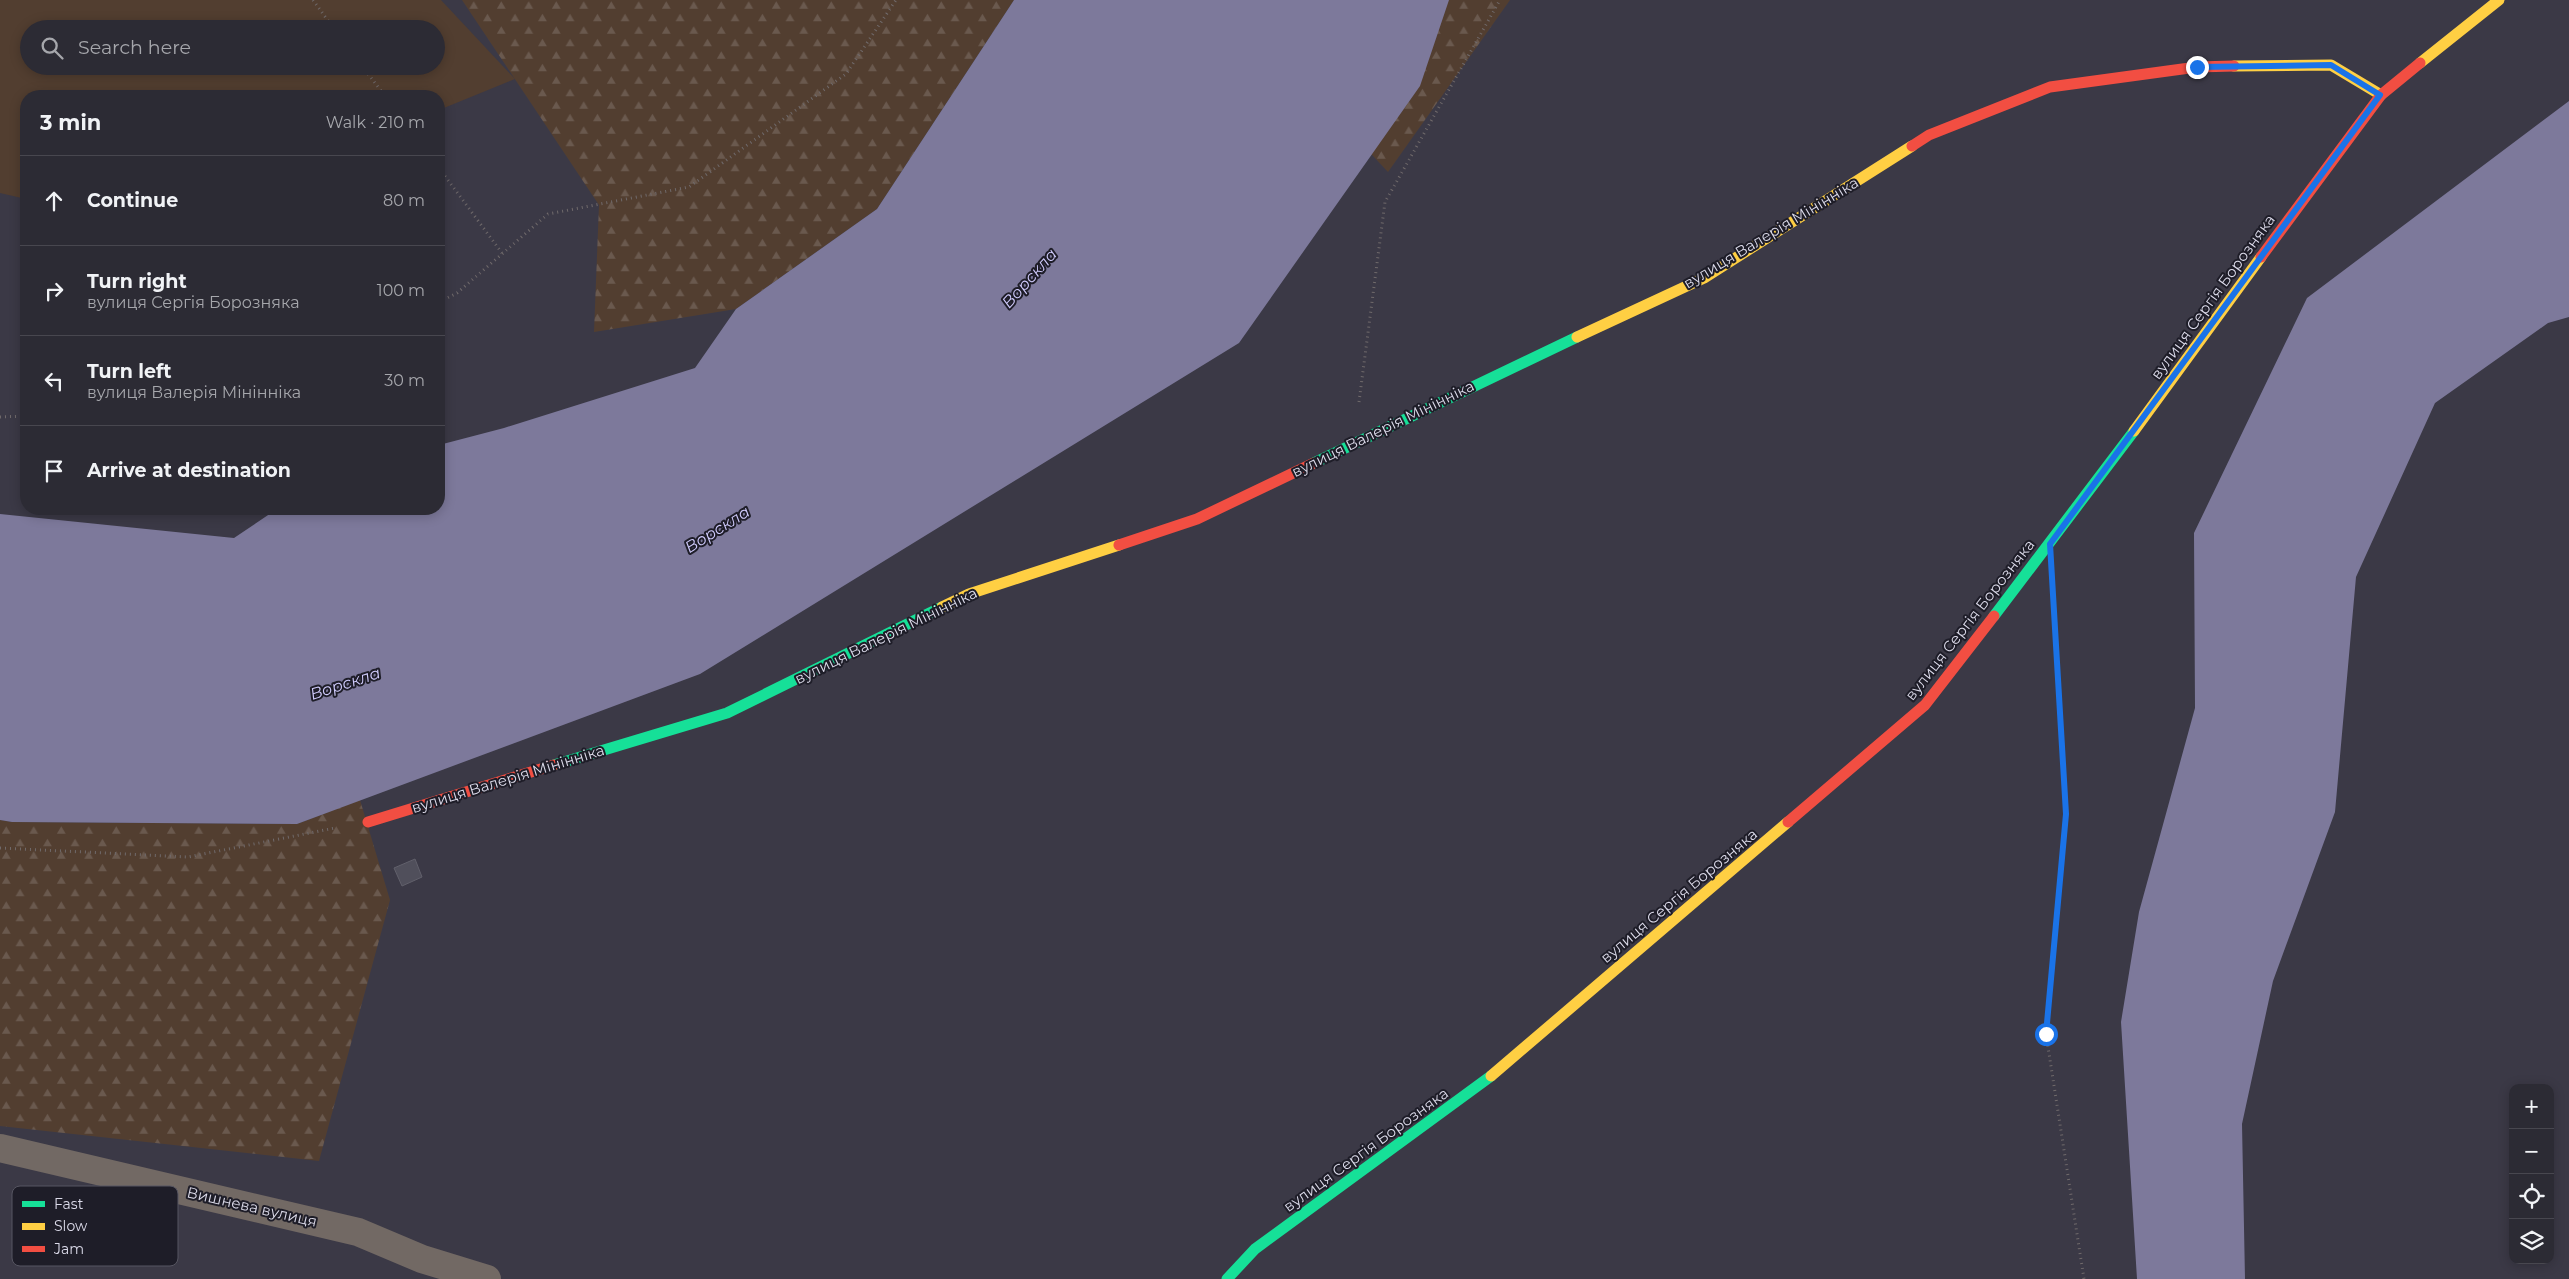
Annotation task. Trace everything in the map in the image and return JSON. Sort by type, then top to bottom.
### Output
[{"type":"street","name":"вулиця Сергія Борозняка","points":[[1227,1279],[1255,1249],[1482,1083],[1926,705],[2050,544],[2380,95],[2499,0]]},
{"type":"street","name":"вулиця Валерія Мінінніка","points":[[368,822],[727,713],[969,594],[1197,519],[1704,278],[1929,135],[2050,86],[2197,67],[2331,65],[2380,95]]},
{"type":"street","name":"Вишнева вулиця","points":[[0,1148],[162,1186]]},
{"type":"street","name":"Вишнева вулиця","points":[[178,1190],[358,1232],[418,1269]]},
{"type":"street","points":[[418,1269],[487,1279]]},
{"type":"path","points":[[313,0],[327,20]]},
{"type":"path","points":[[445,299],[456,294],[548,214],[689,187],[846,74],[896,0]]},
{"type":"path","points":[[1354,443],[1384,202],[1500,0]]},
{"type":"path","points":[[369,75],[380,90]]},
{"type":"path","points":[[445,176],[502,253]]},
{"type":"path","points":[[0,418],[20,416]]},
{"type":"path","points":[[2050,544],[2066,814],[2046,1034],[2084,1279]]},
{"type":"path","points":[[0,848],[188,857],[368,822]]},
{"type":"green space","points":[[0,0],[441,0],[515,79],[445,108],[445,90],[20,90],[20,198],[0,193]]},
{"type":"green space","points":[[462,0],[1014,0],[877,209],[736,309],[594,332],[599,205]]},
{"type":"green space","points":[[1421,0],[1510,0],[1388,172],[1345,126]]},
{"type":"green space","points":[[360,800],[390,900],[319,1161],[0,1126],[0,820],[12,822],[297,824]]},
{"type":"water","name":"Ворскла","points":[[1014,0],[1449,0],[1420,86],[1239,343],[700,674],[297,824],[12,822],[0,820],[0,514],[234,538],[268,515],[445,515],[445,443],[504,428],[695,368],[736,309],[877,209]]},
{"type":"water","points":[[2569,101],[2569,317],[2548,323],[2435,403],[2356,577],[2335,812],[2273,981],[2242,1124],[2245,1279],[2137,1279],[2121,1022],[2139,912],[2195,708],[2194,533],[2307,298]]},
{"type":"building","points":[[415,859],[422,877],[402,886],[394,868]]},
{"type":"traffic: fast","points":[[1314,463],[1577,337]]},
{"type":"traffic: fast","points":[[1994,616],[2134,431]]},
{"type":"traffic: fast","points":[[554,765],[727,713],[942,607]]},
{"type":"traffic: fast","points":[[1227,1279],[1255,1249],[1491,1076]]},
{"type":"traffic: slow","points":[[2420,63],[2499,0]]},
{"type":"traffic: slow","points":[[2234,66],[2331,65],[2381,95]]},
{"type":"traffic: slow","points":[[1577,337],[1704,278],[1912,146]]},
{"type":"traffic: slow","points":[[2134,431],[2261,257]]},
{"type":"traffic: slow","points":[[942,607],[969,594],[1119,545]]},
{"type":"traffic: slow","points":[[1491,1076],[1788,822]]},
{"type":"traffic: jam","points":[[2261,257],[2381,95],[2420,63]]},
{"type":"traffic: jam","points":[[1912,146],[1929,135],[2050,87],[2197,67],[2234,66]]},
{"type":"traffic: jam","points":[[1119,545],[1197,519],[1314,463]]},
{"type":"traffic: jam","points":[[1788,822],[1925,705],[1994,616]]},
{"type":"traffic: jam","points":[[368,822],[554,765]]},
{"type":"route","points":[[2046,1034],[2066,814],[2050,544],[2380,95],[2331,65],[2197,67]]}]
